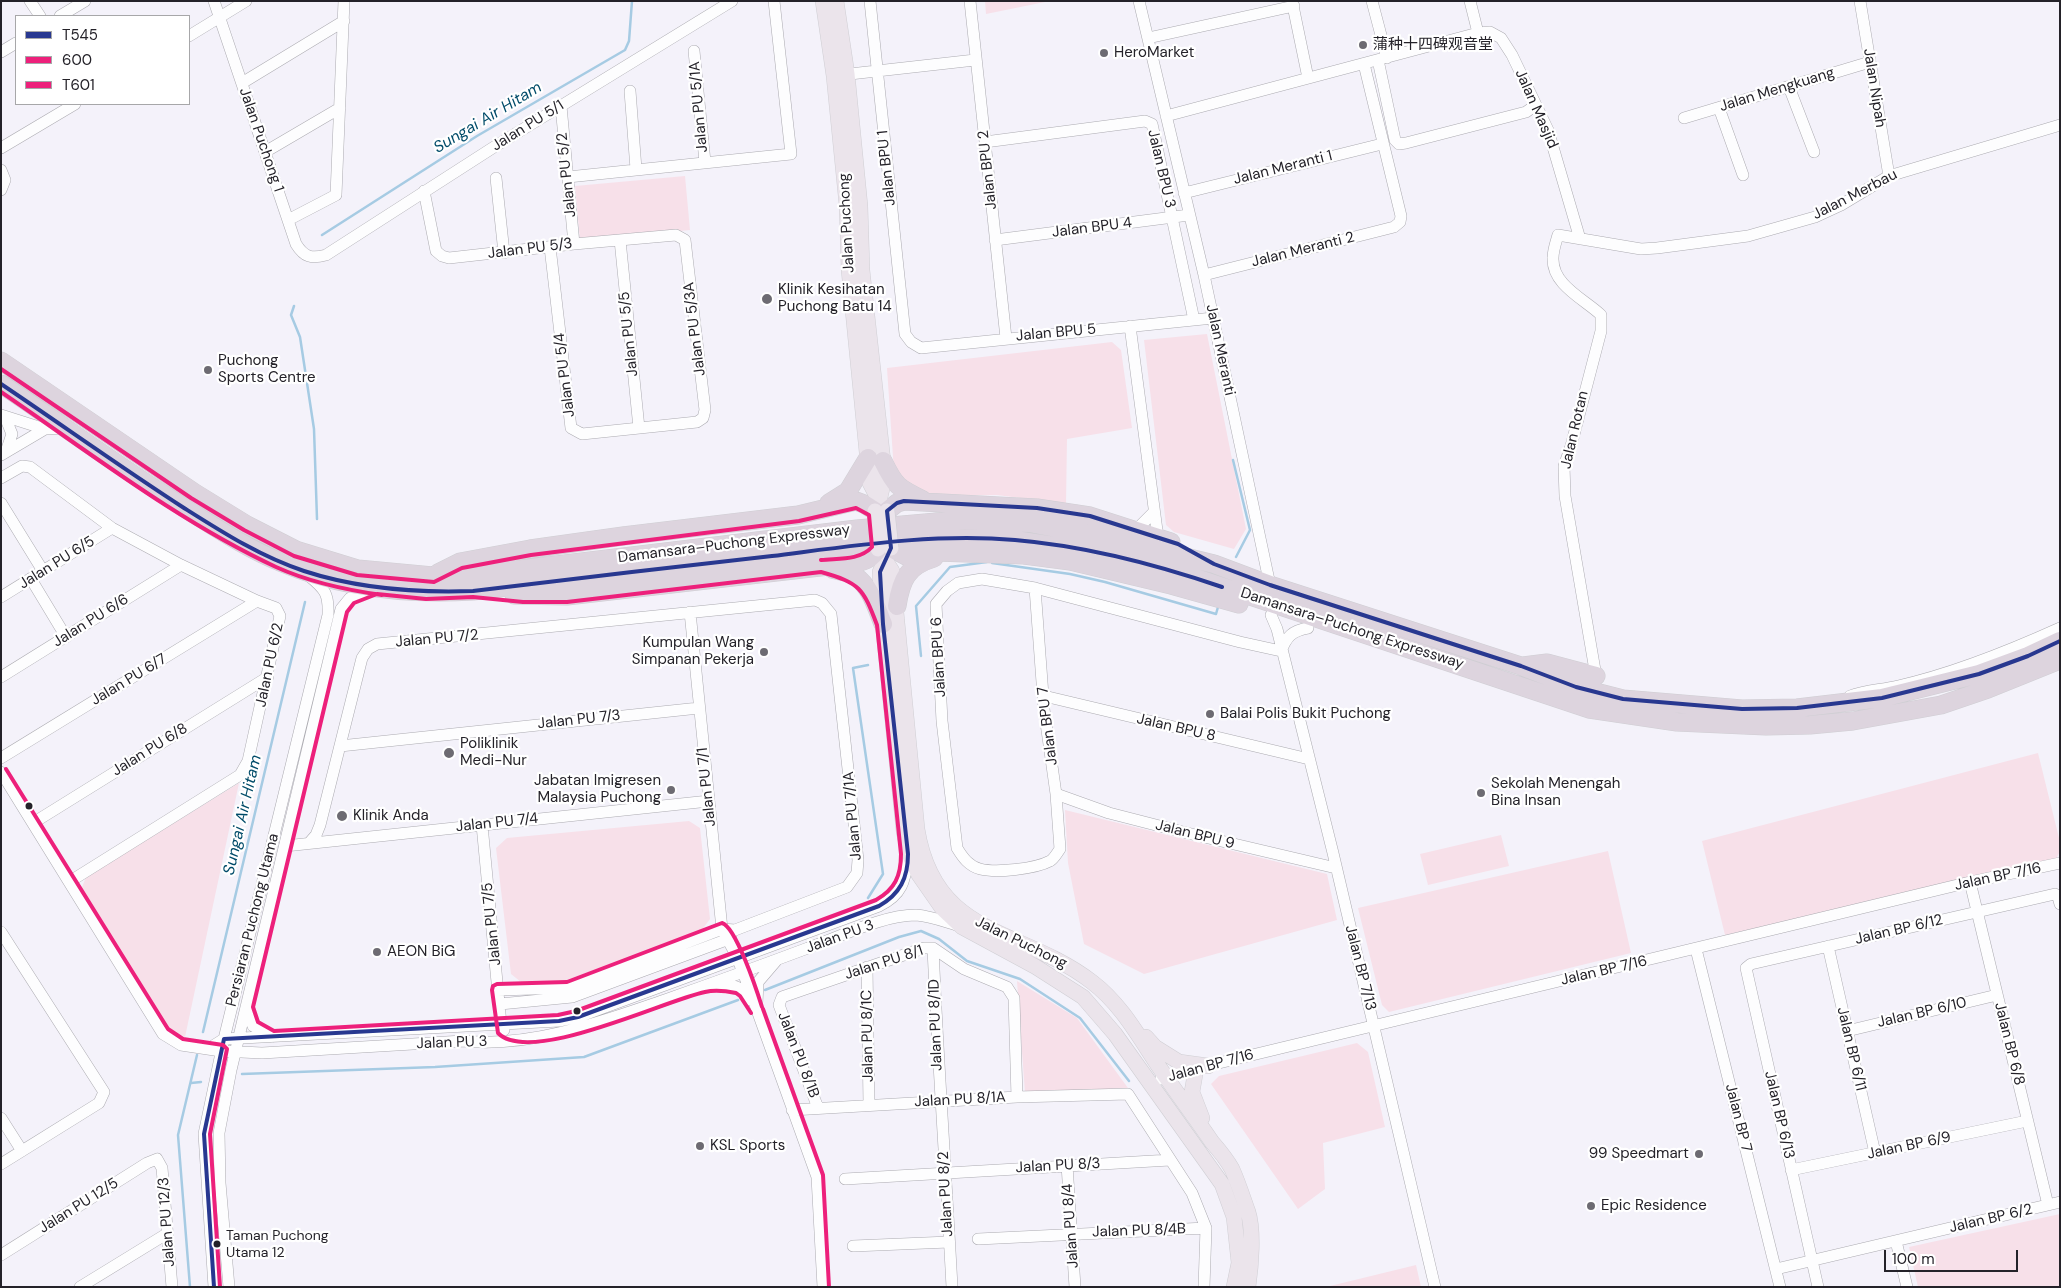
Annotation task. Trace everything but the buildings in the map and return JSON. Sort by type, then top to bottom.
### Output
[{"type":"highway","name":"Damansara–Puchong Expressway","points":[[1,361],[195,493],[247,525],[296,550],[349,568],[433,576],[472,575],[858,529],[959,520],[1029,523],[1104,537],[1214,564],[1270,585],[1521,666],[1576,688],[1623,699],[1742,709],[1797,708],[1882,698],[1979,674],[2060,642]]},
{"type":"highway","name":"Damansara–Puchong Expressway","points":[[1,384],[167,498],[229,536],[280,562],[343,583],[376,588],[427,593],[474,591],[860,545],[949,538],[1015,540],[1094,552],[1193,577],[1589,709],[1677,722],[1766,726],[1810,725],[1853,721],[1941,705],[1988,689],[2060,660]]},
{"type":"highway","points":[[798,515],[833,501],[848,491],[875,460],[900,489],[928,502]]},
{"type":"highway","points":[[433,576],[460,562],[530,549],[798,515],[856,501],[880,508],[904,501],[1037,508],[1090,516],[1178,544],[1214,564]]},
{"type":"highway","points":[[474,591],[524,596],[567,596],[865,561],[884,552],[908,557],[936,552],[1024,555],[1070,561],[1171,586],[1271,615],[1308,628],[1415,652]]},
{"type":"highway","points":[[897,606],[900,588],[907,574],[915,566],[924,561],[956,553]]},
{"type":"highway","points":[[822,566],[854,575],[865,585],[883,624]]},
{"type":"highway","points":[[1521,666],[1532,663],[1547,663],[1596,676]]},
{"type":"main road","name":"Jalan Puchong","points":[[823,1],[841,75]]},
{"type":"main road","name":"Jalan Puchong","points":[[836,1],[849,270],[864,353],[875,460],[883,484],[880,508],[884,552],[880,572],[883,624],[921,852],[938,887],[968,917],[984,928],[1063,962],[1093,983],[1117,1007],[1142,1040],[1165,1076],[1232,1168],[1249,1214],[1252,1264],[1248,1287]]},
{"type":"main road","name":"Jalan Puchong","points":[[884,552],[892,570],[897,606],[904,832],[909,854],[928,891],[962,927],[1036,967],[1083,997],[1115,1034],[1222,1184],[1234,1217],[1239,1263],[1234,1287]]},
{"type":"main road","points":[[1117,1007],[1155,1047],[1179,1062],[1202,1067],[1192,1092],[1197,1110],[1218,1150]]},
{"type":"street","points":[[30,1],[39,15]]},
{"type":"street","name":"Jalan Puchong 1","points":[[214,1],[296,244],[300,251],[308,257],[316,258],[326,255]]},
{"type":"street","points":[[190,35],[246,1]]},
{"type":"street","points":[[288,220],[336,195],[344,1]]},
{"type":"street","name":"Jalan PU 5/1","points":[[326,255],[424,191],[732,1]]},
{"type":"street","points":[[568,177],[791,154],[774,1]]},
{"type":"street","name":"Jalan BPU 1","points":[[870,1],[905,334]]},
{"type":"street","name":"Jalan BPU 2","points":[[970,1],[1006,338]]},
{"type":"street","name":"Jalan Meranti","points":[[1139,1],[1204,275],[1270,585]]},
{"type":"street","points":[[1372,1],[1396,140],[1399,144],[1526,112],[1536,106]]},
{"type":"street","points":[[1166,116],[1478,33],[1470,1]]},
{"type":"street","name":"Jalan Nipah","points":[[1860,1],[1889,176]]},
{"type":"street","points":[[1148,38],[1293,4],[1308,78]]},
{"type":"street","points":[[63,15],[81,8]]},
{"type":"street","points":[[242,83],[344,21]]},
{"type":"street","name":"Jalan Masjid","points":[[1478,33],[1490,32],[1501,38],[1512,55],[1548,130],[1580,239]]},
{"type":"street","points":[[1,52],[15,44]]},
{"type":"street","name":"Jalan PU 5/1A","points":[[694,51],[704,162]]},
{"type":"street","points":[[841,75],[975,60]]},
{"type":"street","name":"Jalan Mengkuang","points":[[1684,118],[1870,62]]},
{"type":"street","points":[[1364,64],[1382,144]]},
{"type":"street","points":[[1788,87],[1814,152]]},
{"type":"street","points":[[630,91],[636,169]]},
{"type":"street","points":[[1,148],[73,105]]},
{"type":"street","name":"Jalan PU 5/2","points":[[561,106],[574,244]]},
{"type":"street","points":[[265,152],[340,108]]},
{"type":"street","points":[[1719,108],[1743,175]]},
{"type":"street","name":"Jalan BPU 3","points":[[985,142],[1145,121],[1152,124],[1194,320]]},
{"type":"street","name":"Jalan Merbau","points":[[1558,235],[1641,249],[1748,236],[1815,217],[1841,205],[1889,176],[2060,125]]},
{"type":"street","name":"Jalan Meranti 1","points":[[1184,193],[1382,144]]},
{"type":"street","name":"Jalan Meranti 2","points":[[1204,275],[1394,227],[1400,222],[1401,216],[1382,144]]},
{"type":"street","points":[[1,190],[5,180],[2,171]]},
{"type":"street","points":[[496,178],[504,253]]},
{"type":"street","name":"Jalan PU 5/3","points":[[424,191],[436,251],[442,256],[449,258],[676,235],[685,240]]},
{"type":"street","name":"Jalan BPU 4","points":[[995,240],[1189,215]]},
{"type":"street","name":"Jalan Rotan","points":[[1558,235],[1553,257],[1556,274],[1564,285],[1601,315],[1601,331],[1564,466],[1565,496],[1596,676]]},
{"type":"street","name":"Jalan PU 5/5","points":[[620,240],[639,428]]},
{"type":"street","name":"Jalan PU 5/3A","points":[[685,240],[705,410],[703,418]]},
{"type":"street","name":"Jalan PU 5/4","points":[[550,247],[571,428],[582,434],[697,422],[703,418]]},
{"type":"street","name":"Jalan BPU 5","points":[[905,334],[911,342],[921,348],[1213,318]]},
{"type":"street","points":[[1130,326],[1158,538]]},
{"type":"street","points":[[3,416],[45,429],[67,428]]},
{"type":"street","points":[[3,416],[12,434],[4,454]]},
{"type":"street","points":[[4,454],[45,429]]},
{"type":"street","name":"Jalan PU 6/2","points":[[1,478],[20,467],[28,466],[112,528],[181,565],[257,602],[276,608],[280,616],[248,761],[240,775],[69,882]]},
{"type":"street","points":[[1,503],[43,571]]},
{"type":"street","points":[[1132,529],[1154,512]]},
{"type":"street","name":"Jalan PU 6/5","points":[[1,598],[112,528]]},
{"type":"street","name":"Jalan PU 6/6","points":[[1,677],[181,565]]},
{"type":"street","name":"Persiaran Puchong Utama","points":[[214,1287],[204,1134],[224,1039],[328,615],[329,600],[322,587],[300,569]]},
{"type":"street","points":[[31,579],[66,637]]},
{"type":"street","name":"Jalan BPU 6","points":[[1051,861],[1028,868],[980,869],[964,860],[957,848],[942,721],[936,604],[947,591],[958,583],[982,579],[1035,588],[1281,651]]},
{"type":"street","name":"Persiaran Puchong Utama","points":[[229,1287],[220,1183],[219,1134],[231,1070],[341,609],[350,598],[376,588]]},
{"type":"street","name":"Jalan BPU 7","points":[[1035,588],[1060,849],[1051,861]]},
{"type":"street","name":"Jalan PU 7/1A","points":[[498,990],[568,988],[722,929],[735,930],[847,887],[857,873],[858,860],[831,614],[822,603],[815,600],[690,612]]},
{"type":"street","name":"Jalan PU 6/7","points":[[1,758],[257,602]]},
{"type":"street","name":"Jalan PU 7/1","points":[[690,612],[722,929],[743,972],[817,1177],[823,1287]]},
{"type":"street","name":"Jalan PU 7/2","points":[[308,843],[316,835],[320,825],[362,658],[368,649],[377,644],[690,612]]},
{"type":"street","name":"Jalan BP 7/13","points":[[1271,615],[1277,629],[1336,868],[1435,1287]]},
{"type":"street","points":[[1281,651],[1286,638],[1292,633],[1308,628]]},
{"type":"street","points":[[1827,704],[1860,692],[1898,686],[1978,661],[2060,628]]},
{"type":"street","name":"Jalan PU 6/8","points":[[33,823],[268,677]]},
{"type":"street","name":"Jalan BPU 8","points":[[1044,696],[1309,759]]},
{"type":"street","name":"Jalan PU 7/3","points":[[340,746],[699,708]]},
{"type":"street","name":"Jalan PU 3","points":[[1,772],[163,1034],[182,1045],[221,1052],[262,1053],[463,1041],[482,1043],[560,1032],[579,1028],[704,986],[882,921],[916,915],[932,917],[962,927]]},
{"type":"street","name":"Jalan BPU 9","points":[[1056,794],[1109,813],[1336,868]]},
{"type":"street","name":"Jalan PU 7/4","points":[[284,846],[709,801]]},
{"type":"street","points":[[320,825],[323,834],[331,841]]},
{"type":"street","name":"Jalan PU 7/5","points":[[482,825],[501,1024]]},
{"type":"street","name":"Jalan PU 3","points":[[224,1039],[559,1021],[578,1017],[892,900],[904,881],[909,854]]},
{"type":"street","name":"Jalan BP 7/16","points":[[1151,1085],[1165,1076],[1970,882],[2060,863]]},
{"type":"street","name":"Jalan BP 6/8","points":[[1970,882],[2048,1205]]},
{"type":"street","name":"Jalan BP 6/12","points":[[1746,968],[1751,964],[1977,912],[2057,899]]},
{"type":"street","points":[[500,1004],[572,997],[726,940],[735,930]]},
{"type":"street","points":[[1,932],[104,1092],[99,1103],[1,1164]]},
{"type":"street","name":"Jalan BP 6/11","points":[[1828,946],[1875,1153]]},
{"type":"street","name":"Jalan PU 8/1","points":[[780,1001],[782,997],[867,967],[924,948],[933,948],[964,968],[1008,987],[1011,991],[1014,998],[1017,1097]]},
{"type":"street","name":"Jalan PU 8/1D","points":[[933,948],[940,1101]]},
{"type":"street","name":"Jalan BP 7","points":[[1696,949],[1780,1287]]},
{"type":"street","points":[[757,1010],[758,982],[779,959]]},
{"type":"street","name":"Jalan PU 8/1C","points":[[867,967],[870,1105]]},
{"type":"street","name":"Jalan BP 6/13","points":[[1746,968],[1818,1287]]},
{"type":"street","points":[[704,986],[729,985],[738,987],[744,991],[757,1010]]},
{"type":"street","name":"Jalan BP 6/10","points":[[1847,1031],[1997,995]]},
{"type":"street","name":"Jalan PU 8/1B","points":[[780,1001],[779,1005],[818,1108]]},
{"type":"street","points":[[246,1006],[253,1026],[273,1037]]},
{"type":"street","points":[[501,1024],[504,1030],[514,1034],[560,1032]]},
{"type":"street","points":[[463,1041],[490,1037],[501,1024]]},
{"type":"street","points":[[208,1049],[224,1039]]},
{"type":"street","points":[[231,1070],[247,1058],[262,1053]]},
{"type":"street","name":"Jalan PU 8/1A","points":[[792,1110],[1017,1097],[1128,1094],[1170,1160]]},
{"type":"street","name":"Jalan PU 8/2","points":[[940,1101],[952,1287]]},
{"type":"street","points":[[1,1118],[22,1151]]},
{"type":"street","name":"Jalan BP 6/9","points":[[1791,1170],[2027,1121]]},
{"type":"street","name":"Jalan PU 12/3","points":[[157,1159],[162,1168],[172,1287]]},
{"type":"street","name":"Jalan PU 12/5","points":[[1,1255],[147,1163],[157,1159]]},
{"type":"street","points":[[1170,1160],[1192,1193],[1206,1228],[1204,1287]]},
{"type":"street","name":"Jalan PU 8/3","points":[[845,1179],[1170,1160]]},
{"type":"street","name":"Jalan PU 8/4","points":[[1067,1165],[1075,1287]]},
{"type":"street","name":"Jalan BP 6/2","points":[[1776,1269],[2060,1202]]},
{"type":"street","name":"Jalan PU 8/4B","points":[[978,1240],[1206,1228]]},
{"type":"street","points":[[80,1287],[168,1233]]},
{"type":"street","points":[[1896,1241],[1908,1287]]},
{"type":"street","points":[[853,1246],[949,1242]]},
{"type":"shaded area","points":[[985,1],[1050,1],[986,14]]},
{"type":"shaded area","points":[[685,176],[690,230],[580,241],[575,186]]},
{"type":"shaded area","points":[[1207,334],[1246,529],[1234,549],[1174,532],[1166,525],[1144,340]]},
{"type":"shaded area","points":[[1112,342],[1121,350],[1132,428],[1067,439],[1066,504],[997,495],[934,496],[915,491],[894,472],[887,368]]},
{"type":"shaded area","points":[[2038,753],[2060,842],[2060,851],[2055,861],[1725,935],[1702,841]]},
{"type":"shaded area","points":[[239,783],[185,1037],[169,1030],[81,890],[86,877]]},
{"type":"shaded area","points":[[1065,810],[1327,874],[1337,920],[1144,974],[1084,944],[1068,863]]},
{"type":"shaded area","points":[[689,821],[700,828],[710,919],[701,931],[564,981],[521,982],[511,974],[496,848],[507,838]]},
{"type":"shaded area","points":[[1501,835],[1509,866],[1428,885],[1420,854]]},
{"type":"shaded area","points":[[1608,851],[1631,953],[1389,1012],[1382,1005],[1358,908]]},
{"type":"shaded area","points":[[1017,981],[1077,1018],[1128,1088],[1025,1093]]},
{"type":"shaded area","points":[[1357,1043],[1368,1052],[1385,1127],[1323,1143],[1325,1189],[1298,1209],[1211,1084],[1219,1076]]},
{"type":"shaded area","points":[[2060,1214],[2060,1287],[1918,1287],[1909,1247]]},
{"type":"shaded area","points":[[1416,1265],[1421,1287],[1326,1287]]},
{"type":"waterway","name":"Sungai Air Hitam","points":[[322,235],[477,136],[625,50],[629,41],[632,1]]},
{"type":"waterway","name":"Sungai Air Hitam","points":[[294,306],[291,315],[300,337],[314,429],[317,519]]},
{"type":"waterway","points":[[1233,460],[1250,530],[1236,557]]},
{"type":"waterway","points":[[921,656],[916,606],[950,567],[987,562]]},
{"type":"waterway","points":[[992,563],[1070,574],[1105,582],[1216,614],[1218,607]]},
{"type":"waterway","name":"Sungai Air Hitam","points":[[203,1032],[305,602]]},
{"type":"waterway","points":[[868,665],[853,668],[883,874],[868,898]]},
{"type":"waterway","points":[[765,990],[899,937],[921,931],[939,939],[967,961],[1020,979],[1080,1018],[1129,1081]]},
{"type":"waterway","points":[[242,1074],[435,1067],[584,1057],[738,1000]]},
{"type":"waterway","name":"Sungai Air Hitam","points":[[190,1287],[178,1135],[197,1055]]},
{"type":"waterway","points":[[191,1083],[201,1082]]},
{"type":"transit line","name":"600","points":[[1,369],[191,498],[244,530],[294,556],[357,575],[434,582],[462,568],[531,555],[799,521],[856,508],[869,515],[872,547],[855,557],[821,560]]},
{"type":"transit line","name":"T545","points":[[1,384],[161,493],[242,543],[272,559],[304,571],[367,586],[430,591],[473,591],[862,545],[923,539],[984,538],[1042,543],[1094,551],[1171,571],[1222,587]]},
{"type":"transit line","name":"600","points":[[1,392],[170,508],[240,549],[301,577],[341,588],[382,595]]},
{"type":"transit line","name":"T545","points":[[214,1287],[204,1134],[224,1039],[559,1021],[578,1017],[879,906],[897,891],[904,878],[908,854],[883,624],[880,572],[891,548],[887,511],[897,503],[904,501],[1037,508],[1090,516],[1178,544],[1214,564],[1270,585],[1521,666],[1576,687],[1623,699],[1742,709],[1797,708],[1882,698],[1979,674],[2028,656],[2060,641]]},
{"type":"transit line","name":"600","points":[[821,572],[844,580],[858,589],[868,603],[877,625],[901,854],[900,869],[896,881],[883,896],[576,1011],[558,1015],[274,1031],[258,1022],[253,1007],[347,612],[354,603],[377,594],[426,599],[473,597],[523,602],[567,602],[821,572]]},
{"type":"transit line","name":"T601","points":[[6,769],[168,1029],[183,1039],[223,1045],[227,1049],[210,1134],[220,1287]]},
{"type":"transit line","name":"T601","points":[[751,1013],[736,993],[709,991],[567,1037],[538,1042],[514,1041],[498,1033],[492,990],[493,986],[497,984],[567,982],[722,923],[728,927],[739,947],[751,974],[762,1007]]},
{"type":"transit line","name":"T601","points":[[763,1009],[823,1175],[829,1287]]},
{"type":"place","name":"蒲种十四碑观音堂","points":[[1363,45]]},
{"type":"place","name":"HeroMarket","points":[[1104,53]]},
{"type":"place","name":"Klinik Kesihatan Puchong Batu 14","points":[[767,299]]},
{"type":"place","name":"Puchong Sports Centre","points":[[208,370]]},
{"type":"place","name":"Kumpulan Wang Simpanan Pekerja","points":[[764,652]]},
{"type":"place","name":"Balai Polis Bukit Puchong","points":[[1210,714]]},
{"type":"place","name":"Poliklinik Medi-Nur","points":[[449,753]]},
{"type":"place","name":"Jabatan Imigresen Malaysia Puchong","points":[[671,790]]},
{"type":"place","name":"Sekolah Menengah Bina Insan","points":[[1481,793]]},
{"type":"place","name":"Klinik Anda","points":[[342,816]]},
{"type":"place","name":"AEON BiG","points":[[377,952]]},
{"type":"place","name":"KSL Sports","points":[[700,1146]]},
{"type":"place","name":"99 Speedmart","points":[[1699,1154]]},
{"type":"place","name":"Epic Residence","points":[[1591,1206]]},
{"type":"place","name":"Taman Puchong Utama 12","points":[[217,1244]]}]
